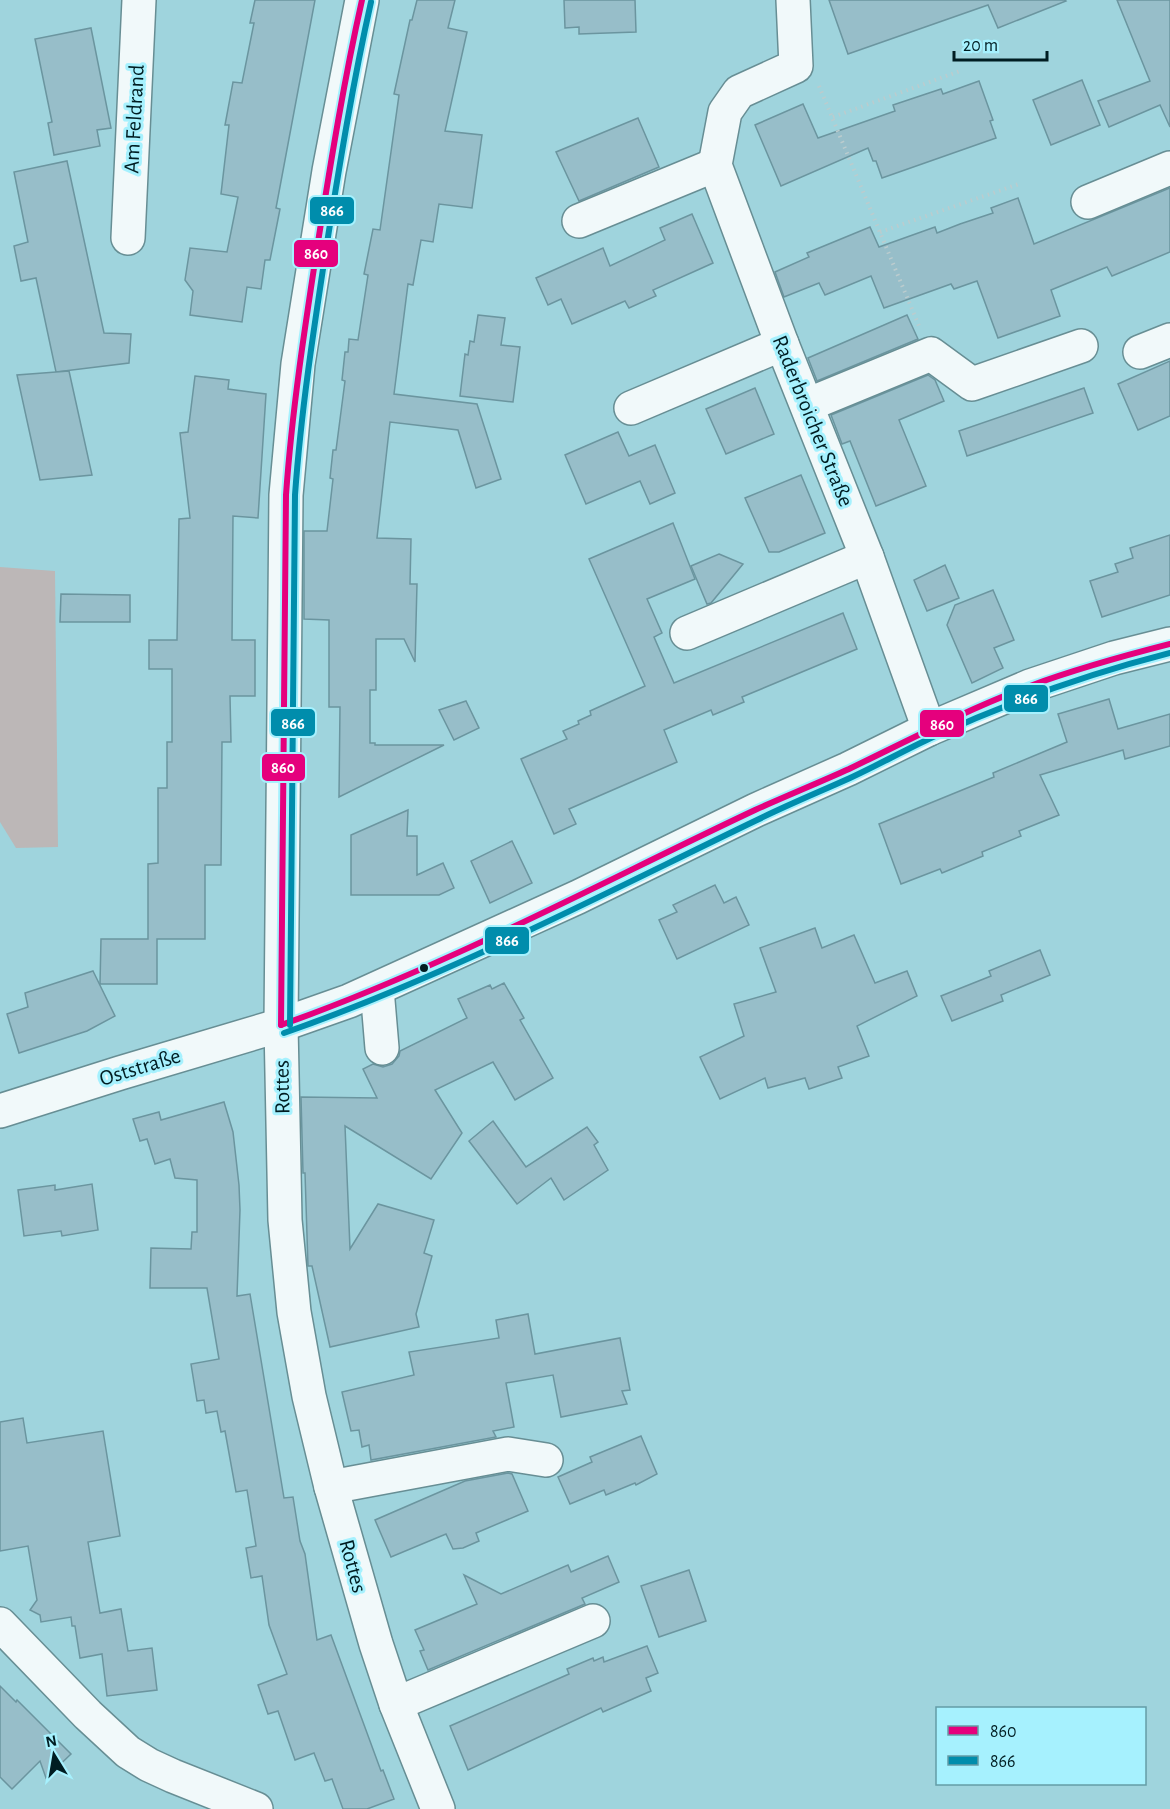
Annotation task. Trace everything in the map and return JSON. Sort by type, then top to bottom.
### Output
[{"type":"street","name":"Am Feldrand","points":[[128,238],[139,0]]},
{"type":"street","name":"Rottes","points":[[362,0],[329,171],[298,364],[289,447],[286,495],[281,1024],[285,1220],[288,1264],[309,1396],[331,1487],[359,1592],[396,1704],[438,1809]]},
{"type":"street","points":[[579,221],[715,165],[725,112],[739,92],[796,66],[793,0]]},
{"type":"street","name":"Raderbroicher Straße","points":[[715,165],[782,344],[867,557],[929,729]]},
{"type":"street","points":[[1088,202],[1170,168]]},
{"type":"street","points":[[1140,352],[1170,340]]},
{"type":"street","points":[[631,408],[782,344]]},
{"type":"street","points":[[807,405],[931,354],[972,384],[1081,346]]},
{"type":"street","points":[[687,633],[867,557]]},
{"type":"street","points":[[281,1024],[377,989],[578,897],[929,729],[1052,678],[1114,658],[1170,644]]},
{"type":"street","points":[[377,989],[382,1048]]},
{"type":"street","name":"Oststraße","points":[[0,1112],[120,1072],[281,1024]]},
{"type":"street","points":[[331,1487],[508,1454],[546,1460]]},
{"type":"street","points":[[396,1704],[593,1621]]},
{"type":"street","points":[[0,1624],[88,1715],[128,1752],[165,1773],[256,1809]]},
{"type":"path","points":[[796,66],[820,87],[931,354]]},
{"type":"path","points":[[833,117],[960,71]]},
{"type":"path","points":[[880,232],[1019,184]]},
{"type":"shaded area","points":[[0,567],[55,571],[58,847],[16,848],[0,822]]},
{"type":"building","points":[[255,0],[315,0],[276,208],[280,209],[270,260],[265,260],[261,289],[247,287],[242,322],[190,315],[193,291],[185,280],[190,248],[227,252],[238,197],[221,194],[229,125],[225,125],[233,82],[242,83],[254,23],[250,23]]},
{"type":"building","points":[[417,0],[455,0],[448,28],[467,32],[445,131],[482,135],[472,208],[439,204],[433,242],[421,240],[413,285],[408,284],[394,394],[477,404],[501,479],[476,488],[458,430],[390,422],[377,538],[411,539],[410,584],[417,584],[415,662],[404,639],[376,639],[376,690],[370,690],[370,743],[375,743],[375,745],[444,745],[339,797],[340,707],[329,707],[329,620],[304,619],[304,531],[327,531],[333,479],[330,478],[333,450],[336,450],[345,381],[342,380],[345,352],[348,352],[349,339],[358,340],[368,275],[364,274],[373,229],[380,230],[399,95],[394,94],[410,20],[412,20]]},
{"type":"building","points":[[564,0],[635,0],[636,32],[579,34],[579,27],[565,28]]},
{"type":"building","points":[[829,0],[1066,1],[998,28],[988,5],[848,54]]},
{"type":"building","points":[[1117,0],[1170,0],[1170,127],[1160,105],[1109,127],[1098,101],[1150,81]]},
{"type":"building","points":[[91,28],[111,128],[97,130],[100,146],[54,155],[48,123],[52,122],[35,39]]},
{"type":"building","points":[[1082,80],[1100,125],[1051,145],[1033,100]]},
{"type":"building","points":[[979,81],[993,120],[990,121],[996,138],[882,178],[868,148],[781,186],[755,125],[803,104],[818,138],[895,111],[893,105],[941,89],[943,94]]},
{"type":"building","points":[[638,118],[659,167],[579,201],[556,152]]},
{"type":"building","points":[[67,161],[104,333],[131,334],[129,363],[56,372],[36,278],[21,281],[14,246],[28,242],[14,172]]},
{"type":"building","points":[[1170,188],[1170,252],[1112,276],[1107,267],[1051,290],[1060,316],[998,338],[977,281],[954,289],[951,284],[884,308],[871,276],[825,295],[819,283],[784,297],[775,272],[809,257],[807,253],[870,227],[879,247],[935,227],[937,233],[993,213],[991,208],[1018,198],[1034,244]]},
{"type":"building","points":[[692,214],[713,263],[653,290],[656,296],[629,308],[625,301],[572,324],[561,299],[548,305],[536,278],[603,248],[610,266],[665,240],[660,228]]},
{"type":"building","points":[[478,315],[505,318],[501,345],[520,347],[513,402],[460,396],[465,354],[468,355],[470,341],[474,342]]},
{"type":"building","points":[[907,315],[918,339],[817,381],[808,358]]},
{"type":"building","points":[[1170,361],[1170,416],[1138,430],[1118,384]]},
{"type":"building","points":[[69,371],[92,475],[40,480],[17,375]]},
{"type":"building","points":[[928,375],[935,380],[944,401],[899,420],[926,486],[876,506],[850,441],[842,444],[831,415]]},
{"type":"building","points":[[195,376],[229,380],[228,389],[266,394],[258,518],[233,516],[232,640],[255,640],[255,696],[230,696],[231,742],[222,742],[221,865],[205,865],[205,939],[157,939],[157,984],[100,984],[101,939],[148,939],[148,864],[158,863],[158,788],[167,788],[167,742],[172,742],[172,669],[149,669],[149,640],[177,640],[179,519],[190,518],[180,433],[188,432]]},
{"type":"building","points":[[755,388],[774,434],[726,454],[706,409]]},
{"type":"building","points":[[1084,388],[1093,413],[967,456],[959,431]]},
{"type":"building","points":[[618,432],[629,456],[655,445],[675,493],[650,504],[640,481],[586,504],[565,455]]},
{"type":"building","points":[[801,475],[825,533],[779,552],[769,552],[745,498]]},
{"type":"building","points":[[673,523],[695,579],[647,599],[662,633],[654,637],[674,683],[843,613],[857,649],[742,697],[744,702],[713,715],[711,710],[664,730],[677,762],[569,809],[576,824],[554,834],[521,759],[567,739],[563,731],[579,724],[578,721],[591,715],[590,711],[645,686],[589,559]]},
{"type":"building","points":[[1170,535],[1170,595],[1102,617],[1090,581],[1118,572],[1115,564],[1133,558],[1130,548]]},
{"type":"building","points":[[719,554],[743,564],[711,603],[707,604],[691,566]]},
{"type":"building","points":[[945,565],[959,598],[927,611],[914,580]]},
{"type":"building","points":[[993,590],[1014,640],[994,648],[1003,668],[972,683],[947,625],[955,605]]},
{"type":"building","points":[[61,594],[130,595],[130,622],[60,622]]},
{"type":"building","points":[[1109,699],[1118,729],[1170,714],[1170,746],[1125,759],[1123,750],[1040,775],[1059,815],[1019,831],[1021,836],[982,852],[983,856],[942,873],[940,869],[901,884],[879,824],[994,777],[993,773],[1067,742],[1058,714]]},
{"type":"building","points":[[466,701],[479,728],[454,740],[439,710]]},
{"type":"building","points":[[408,810],[407,836],[417,836],[417,875],[443,863],[454,888],[439,895],[351,895],[351,835]]},
{"type":"building","points":[[512,841],[532,883],[490,903],[471,861]]},
{"type":"building","points":[[715,885],[724,903],[736,897],[749,925],[677,959],[659,920],[677,912],[673,905]]},
{"type":"building","points":[[815,928],[822,948],[854,935],[875,983],[907,971],[917,996],[857,1026],[869,1056],[838,1067],[842,1078],[809,1089],[805,1078],[768,1088],[765,1078],[720,1099],[700,1057],[744,1036],[734,1004],[776,992],[760,948]]},
{"type":"building","points":[[1040,950],[1050,975],[1001,995],[1003,1001],[952,1021],[941,996],[991,976],[989,971]]},
{"type":"building","points":[[93,971],[115,1016],[87,1031],[19,1053],[7,1014],[28,1007],[25,993]]},
{"type":"building","points":[[504,983],[524,1018],[520,1020],[553,1078],[515,1100],[493,1062],[435,1090],[462,1133],[431,1179],[345,1126],[350,1249],[378,1204],[434,1220],[424,1253],[432,1256],[416,1314],[419,1327],[330,1347],[312,1266],[308,1266],[301,1097],[377,1098],[363,1069],[373,1064],[383,1067],[392,1064],[400,1051],[467,1018],[458,999],[490,985],[492,989]]},
{"type":"building","points":[[224,1102],[233,1132],[239,1185],[237,1296],[250,1294],[284,1498],[293,1497],[300,1541],[305,1554],[317,1640],[331,1635],[381,1771],[383,1770],[394,1799],[367,1809],[343,1809],[332,1779],[325,1781],[314,1753],[295,1760],[278,1711],[268,1714],[258,1685],[287,1674],[269,1625],[262,1576],[251,1578],[246,1548],[256,1546],[247,1490],[236,1492],[225,1431],[221,1432],[217,1411],[206,1413],[204,1400],[197,1401],[191,1364],[219,1359],[207,1288],[150,1288],[151,1248],[191,1249],[192,1232],[197,1232],[197,1180],[175,1178],[170,1159],[155,1164],[147,1139],[140,1141],[133,1119],[159,1112],[161,1120]]},
{"type":"building","points":[[493,1121],[526,1167],[587,1127],[598,1142],[594,1145],[608,1170],[564,1200],[551,1178],[517,1204],[469,1141]]},
{"type":"building","points":[[92,1184],[98,1230],[62,1236],[61,1231],[24,1236],[18,1190],[55,1185],[55,1190]]},
{"type":"building","points":[[528,1314],[535,1354],[620,1338],[630,1390],[622,1391],[627,1404],[561,1417],[553,1375],[506,1383],[514,1427],[493,1431],[496,1437],[371,1460],[369,1445],[362,1447],[359,1430],[351,1431],[342,1392],[414,1375],[409,1352],[499,1338],[496,1320]]},
{"type":"building","points":[[23,1418],[27,1443],[103,1431],[120,1536],[88,1542],[100,1613],[121,1609],[128,1651],[152,1648],[157,1690],[107,1696],[102,1654],[80,1658],[75,1626],[72,1626],[71,1617],[41,1622],[40,1615],[30,1610],[37,1600],[28,1546],[0,1551],[0,1422]]},
{"type":"building","points":[[641,1436],[657,1474],[636,1485],[635,1483],[606,1495],[604,1490],[570,1504],[558,1477],[592,1462],[590,1457]]},
{"type":"building","points":[[512,1474],[528,1511],[476,1533],[479,1541],[463,1548],[453,1549],[446,1534],[391,1557],[375,1520],[465,1481]]},
{"type":"building","points":[[608,1556],[619,1582],[582,1598],[585,1604],[428,1670],[420,1651],[424,1650],[415,1630],[477,1604],[464,1575],[501,1594],[568,1565],[571,1572]]},
{"type":"building","points":[[689,1570],[706,1621],[659,1637],[641,1586]]},
{"type":"building","points":[[647,1646],[658,1673],[646,1678],[651,1691],[603,1712],[601,1708],[468,1770],[450,1726],[569,1674],[567,1669],[593,1658],[594,1661],[603,1657],[604,1662]]},
{"type":"building","points":[[0,1686],[71,1754],[46,1778],[40,1761],[12,1789],[0,1777]]},
{"type":"transit line","name":"860","points":[[281,1025],[286,495],[295,400],[313,274],[338,121],[362,0]]},
{"type":"transit line","name":"866","points":[[290,1025],[295,495],[304,400],[322,274],[347,122],[371,2]]},
{"type":"transit line","name":"860","points":[[281,1025],[462,951],[755,810],[849,769],[984,705],[1065,674],[1170,644]]},
{"type":"transit line","name":"866","points":[[284,1033],[345,1011],[464,960],[962,724],[1049,690],[1170,653]]}]
